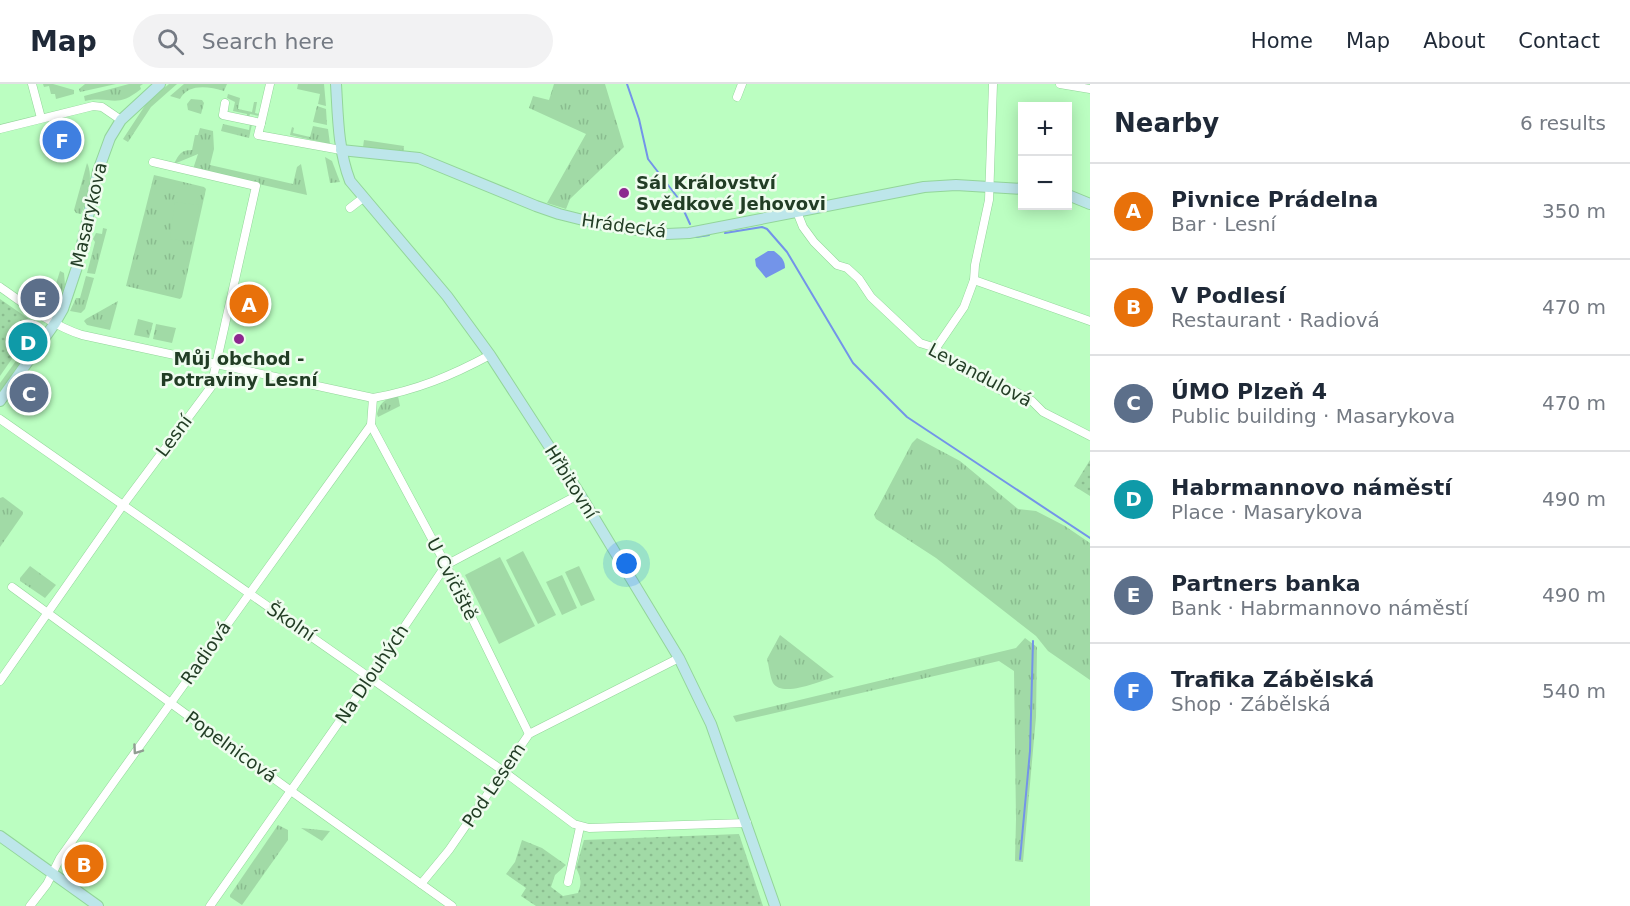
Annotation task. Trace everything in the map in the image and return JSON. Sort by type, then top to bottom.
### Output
[{"type":"street","points":[[32,84],[41,117]]},
{"type":"street","name":"Masarykova","points":[[0,401],[63,309],[77,267],[98,171],[110,138],[121,120],[160,84]]},
{"type":"street","points":[[225,103],[223,115],[261,123],[270,84]]},
{"type":"street","name":"Hřbitovní","points":[[336,84],[336,150],[350,181],[447,297],[490,355],[580,494],[679,658],[711,724],[775,906]]},
{"type":"street","points":[[737,97],[742,84]]},
{"type":"street","points":[[936,348],[964,307],[974,280],[989,187],[993,84]]},
{"type":"street","points":[[1060,84],[1090,89]]},
{"type":"street","points":[[0,129],[41,117],[93,106],[102,107],[121,120]]},
{"type":"street","name":"Hrádecká","points":[[261,123],[258,135],[336,150],[419,158],[559,214],[640,232],[667,234],[689,232],[924,187],[956,185],[1018,189]]},
{"type":"street","name":"Lesní","points":[[0,681],[3,671],[48,615],[123,506],[211,387],[255,186],[174,165],[153,162]]},
{"type":"street","points":[[1072,197],[1090,204]]},
{"type":"street","points":[[350,208],[363,198]]},
{"type":"street","name":"Levandulová","points":[[797,212],[803,227],[814,242],[837,265],[847,268],[871,297],[920,344],[936,348],[946,360],[1002,391],[1016,392],[1032,401],[1043,412],[1090,436]]},
{"type":"street","points":[[974,280],[1090,321]]},
{"type":"street","points":[[0,287],[55,323],[82,335],[373,398],[407,392],[442,380],[490,355]]},
{"type":"street","points":[[371,425],[373,398]]},
{"type":"street","name":"Školní","points":[[0,419],[370,677],[580,827]]},
{"type":"street","name":"U Cvičiště","points":[[371,425],[446,565],[529,734]]},
{"type":"street","name":"Radiová","points":[[30,906],[248,594],[371,425]]},
{"type":"street","name":"Na Dlouhých","points":[[210,906],[446,565],[580,494]]},
{"type":"street","name":"Popelnicová","points":[[12,587],[452,906]]},
{"type":"street","name":"Pod Lesem","points":[[422,884],[449,850],[529,734],[679,658]]},
{"type":"street","points":[[568,882],[580,827],[747,823]]},
{"type":"street","points":[[0,836],[98,906]]},
{"type":"green space","points":[[43,84],[53,84],[74,90],[74,94],[56,99],[55,94],[51,94],[49,86],[44,87]]},
{"type":"green space","points":[[85,84],[116,84],[80,92],[79,89]]},
{"type":"green space","points":[[129,84],[143,84],[140,86],[141,89],[125,99],[85,101],[84,96]]},
{"type":"green space","points":[[169,84],[177,84],[151,107],[128,142],[123,139],[146,104]]},
{"type":"green space","points":[[184,84],[227,84],[224,91],[199,88],[188,91],[180,99],[170,96]]},
{"type":"green space","points":[[298,84],[324,84],[326,106],[318,104],[320,94],[297,89]]},
{"type":"green space","points":[[554,84],[605,84],[624,147],[570,199],[566,209],[547,203],[586,134],[529,108],[533,96],[549,100]]},
{"type":"green space","points":[[228,94],[240,98],[238,109],[252,112],[254,102],[257,102],[255,113],[259,116],[250,114],[247,117],[247,114],[233,111],[235,102],[227,98]]},
{"type":"green space","points":[[191,99],[202,100],[204,103],[201,114],[188,110],[187,104]]},
{"type":"green space","points":[[317,106],[326,109],[327,125],[313,122]]},
{"type":"green space","points":[[223,124],[249,130],[252,124],[249,138],[221,131]]},
{"type":"green space","points":[[313,126],[328,129],[330,144],[290,135],[292,127],[294,128],[293,133],[310,137]]},
{"type":"green space","points":[[200,128],[213,131],[214,149],[210,165],[293,184],[297,167],[301,164],[307,195],[193,169],[198,154],[174,164],[181,153],[192,150],[195,135],[198,135]]},
{"type":"green space","points":[[364,140],[404,146],[403,153],[363,147]]},
{"type":"green space","points":[[325,157],[332,161],[340,182],[330,183]]},
{"type":"green space","points":[[87,163],[90,181],[81,214],[74,210]]},
{"type":"green space","points":[[154,175],[206,189],[180,299],[126,286]]},
{"type":"green space","points":[[175,202],[199,205],[194,242],[170,239]]},
{"type":"green space","points":[[103,228],[107,229],[95,274],[87,273],[95,242],[93,239],[96,233],[102,234]]},
{"type":"green space","points":[[60,271],[64,273],[65,285],[57,304],[51,300]]},
{"type":"green space","points":[[86,276],[94,278],[85,309],[81,313],[70,311],[76,298],[80,298]]},
{"type":"green space","points":[[0,299],[36,324],[0,376]]},
{"type":"green space","points":[[118,301],[110,330],[87,325],[84,321],[86,319]]},
{"type":"green space","points":[[138,319],[153,323],[149,338],[134,335]]},
{"type":"green space","points":[[156,324],[176,328],[172,343],[153,339]]},
{"type":"green space","points":[[34,336],[37,337],[0,392],[0,383]]},
{"type":"green space","points":[[398,396],[400,406],[378,417],[378,410],[382,403]]},
{"type":"green space","points":[[917,438],[960,461],[1018,509],[1036,511],[1065,526],[1090,543],[1090,680],[1048,651],[1036,636],[936,558],[876,519],[874,515],[912,443]]},
{"type":"green space","points":[[1090,460],[1090,496],[1074,486]]},
{"type":"green space","points":[[3,497],[23,514],[0,547],[0,498]]},
{"type":"green space","points":[[523,551],[556,615],[538,624],[506,560]]},
{"type":"green space","points":[[500,557],[535,626],[499,644],[465,575]]},
{"type":"green space","points":[[30,566],[56,585],[45,598],[20,581]]},
{"type":"green space","points":[[579,566],[595,600],[581,606],[565,572]]},
{"type":"green space","points":[[562,575],[577,608],[562,615],[546,582]]},
{"type":"green space","points":[[780,635],[834,677],[793,689],[778,687],[772,681],[767,659]]},
{"type":"green space","points":[[1025,638],[1037,647],[1036,717],[1023,862],[1015,861],[1014,671],[999,661],[736,722],[733,716],[1016,648]]},
{"type":"green space","points":[[278,825],[288,830],[288,840],[242,905],[230,895]]},
{"type":"green space","points":[[301,828],[330,831],[322,841]]},
{"type":"green space","points":[[739,834],[763,906],[536,906],[521,896],[526,888],[506,874],[515,862],[522,840],[542,848],[566,865],[555,875],[551,887],[563,896],[578,893],[580,880],[576,868],[584,840]]},
{"type":"water","points":[[768,251],[774,251],[780,256],[785,268],[766,278],[756,266],[755,259]]},
{"type":"waterway","points":[[627,84],[639,119],[648,159],[678,198],[690,224]]},
{"type":"waterway","points":[[725,233],[762,227],[767,229],[787,252],[853,363],[907,417],[1090,538]]},
{"type":"waterway","points":[[696,237],[709,235]]},
{"type":"waterway","points":[[1020,859],[1030,751],[1033,641]]},
{"type":"place","name":"Trafika Zábělská","points":[[62,140]]},
{"type":"place","name":"Sál Království Svědkové Jehovovi","points":[[624,193]]},
{"type":"place","name":"Partners banka","points":[[40,298]]},
{"type":"place","name":"Pivnice Prádelna","points":[[249,304]]},
{"type":"place","name":"Můj obchod - Potraviny Lesní","points":[[239,339]]},
{"type":"place","name":"Habrmannovo náměstí","points":[[28,342]]},
{"type":"place","name":"ÚMO Plzeň 4","points":[[29,393]]},
{"type":"place","name":"V Podlesí","points":[[84,864]]}]
